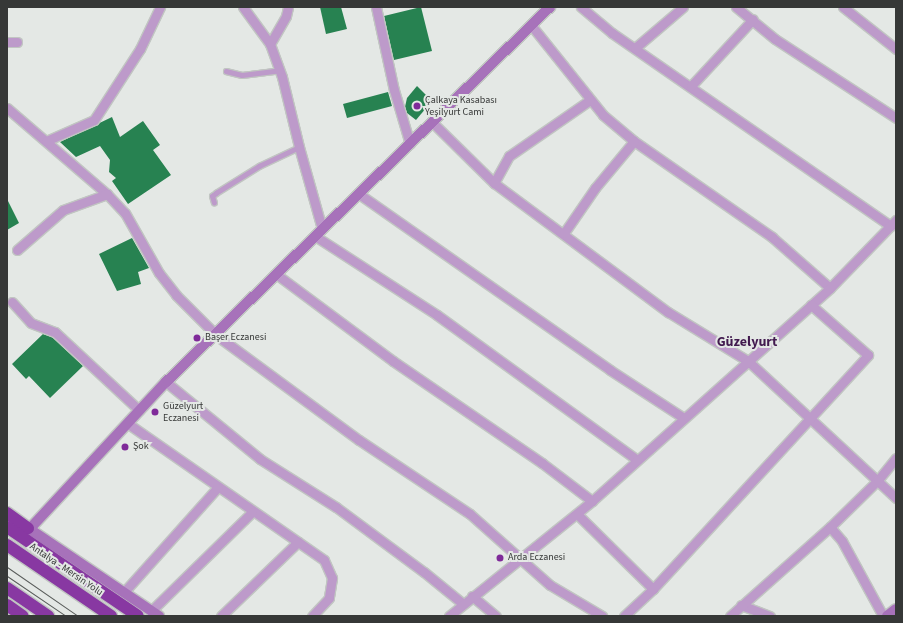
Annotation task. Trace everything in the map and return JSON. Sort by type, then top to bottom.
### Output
[{"type":"highway","points":[[7,513],[26,532],[138,616]]},
{"type":"highway","points":[[7,527],[26,532]]},
{"type":"highway","name":"Antalya - Mersin Yolu","points":[[7,545],[111,616]]},
{"type":"highway","points":[[7,588],[48,616]]},
{"type":"highway","points":[[7,605],[23,616]]},
{"type":"main road","points":[[155,613],[124,592],[26,532],[166,382],[216,335],[276,274],[433,123],[550,7]]},
{"type":"main road","points":[[887,616],[896,609]]},
{"type":"street","points":[[46,141],[94,120],[140,49],[160,7]]},
{"type":"street","points":[[243,7],[270,44],[280,70],[319,232],[638,460]]},
{"type":"street","points":[[270,44],[286,16],[288,7]]},
{"type":"street","points":[[376,7],[391,77],[410,144]]},
{"type":"street","points":[[449,616],[462,603],[522,558],[592,501],[830,288],[893,223],[634,48],[581,7]]},
{"type":"street","points":[[634,48],[683,7]]},
{"type":"street","points":[[736,7],[775,38],[896,118]]},
{"type":"street","points":[[843,7],[896,49]]},
{"type":"street","points":[[691,86],[753,19]]},
{"type":"street","points":[[531,25],[603,115],[634,141],[772,237],[830,288]]},
{"type":"street","points":[[7,42],[17,42]]},
{"type":"street","points":[[494,182],[509,156],[590,100]]},
{"type":"street","points":[[7,108],[107,194],[125,213],[163,279],[216,335],[359,440],[470,514],[522,558],[550,586],[602,616]]},
{"type":"street","points":[[433,123],[494,182],[668,312],[748,360],[809,420],[878,480],[896,498]]},
{"type":"street","points":[[564,233],[595,188],[634,141]]},
{"type":"street","points":[[17,250],[63,210],[107,194]]},
{"type":"street","points":[[359,194],[610,370],[684,418]]},
{"type":"street","points":[[276,274],[393,361],[542,463],[592,501]]},
{"type":"street","points":[[12,302],[31,323],[55,332],[139,410]]},
{"type":"street","points":[[624,616],[653,589],[868,355],[811,305]]},
{"type":"street","points":[[166,382],[260,459],[336,507],[424,572],[462,603]]},
{"type":"street","points":[[127,423],[217,488],[324,560],[332,578],[329,598],[312,616]]},
{"type":"street","points":[[730,616],[830,527],[878,480],[896,458]]},
{"type":"street","points":[[124,592],[217,488]]},
{"type":"street","points":[[155,613],[252,512]]},
{"type":"street","points":[[577,514],[653,589]]},
{"type":"street","points":[[830,527],[842,541],[883,616]]},
{"type":"street","points":[[221,616],[298,542]]},
{"type":"street","points":[[472,596],[496,616]]},
{"type":"street","points":[[741,605],[770,616]]},
{"type":"lane","points":[[226,71],[242,75],[280,70]]},
{"type":"lane","points":[[214,203],[212,196],[216,193],[259,166],[299,147]]},
{"type":"building","points":[[320,7],[341,7],[347,29],[326,34]]},
{"type":"building","points":[[421,7],[432,51],[394,60],[384,16]]},
{"type":"building","name":"Çalkaya Kasabası Yeşilyurt Cami","points":[[417,86],[432,101],[416,120],[407,113],[405,107],[407,98]]},
{"type":"building","points":[[388,92],[392,106],[347,118],[343,104]]},
{"type":"building","points":[[112,117],[120,137],[143,121],[160,145],[153,150],[171,175],[128,204],[112,181],[116,178],[109,172],[110,160],[100,146],[76,157],[60,142]]},
{"type":"building","points":[[7,199],[19,223],[7,230]]},
{"type":"building","points":[[132,238],[149,268],[138,272],[141,284],[117,291],[99,254]]},
{"type":"building","points":[[43,334],[52,337],[83,366],[50,398],[29,376],[26,379],[12,364]]},
{"type":"tram line","points":[[7,567],[78,616]]},
{"type":"tram line","points":[[7,576],[66,616]]},
{"type":"place","name":"Çalkaya Kasabası Yeşilyurt Cami","points":[[417,106]]},
{"type":"place","name":"Başer Eczanesi","points":[[197,338]]},
{"type":"place","name":"Güzelyurt Eczanesi","points":[[155,412]]},
{"type":"place","name":"Şok","points":[[125,447]]},
{"type":"place","name":"Arda Eczanesi","points":[[500,558]]},
{"type":"district","name":"Güzelyurt","points":[[747,342]]}]
